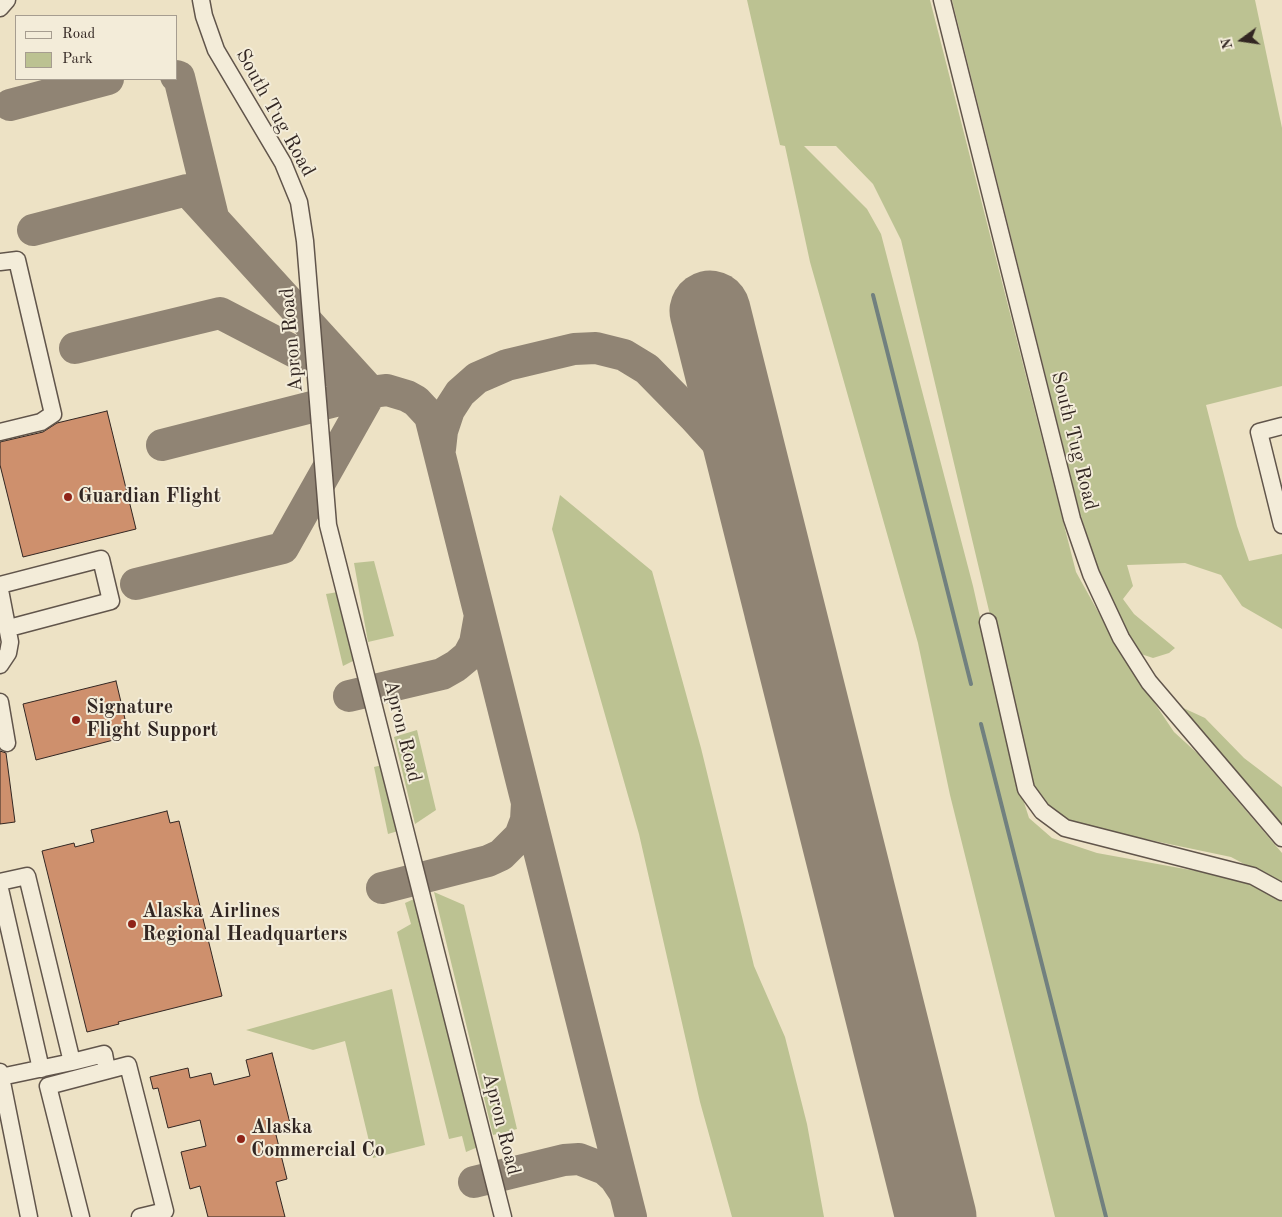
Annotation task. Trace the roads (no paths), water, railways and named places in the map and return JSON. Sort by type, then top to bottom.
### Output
[{"type":"street","points":[[0,8],[7,0]]},
{"type":"street","name":"South Tug Road","points":[[201,0],[212,40],[222,61],[292,182],[299,202],[306,248]]},
{"type":"street","name":"South Tug Road","points":[[942,0],[1072,518],[1091,574],[1121,638],[1149,682],[1282,838]]},
{"type":"street","name":"Apron Road","points":[[306,248],[328,525],[502,1217]]},
{"type":"street","points":[[0,262],[17,260],[53,414],[41,422],[0,432]]},
{"type":"street","points":[[1282,426],[1259,432],[1282,525]]},
{"type":"street","points":[[0,585],[101,559],[111,601],[9,628]]},
{"type":"street","points":[[0,590],[9,628],[8,653],[0,665]]},
{"type":"street","points":[[988,622],[1026,789],[1042,812],[1065,828],[1253,876],[1282,892]]},
{"type":"street","points":[[0,702],[7,743]]},
{"type":"street","points":[[0,882],[27,876],[72,1062]]},
{"type":"street","points":[[0,889],[41,1069]]},
{"type":"street","points":[[29,1217],[0,1075],[41,1069],[104,1054],[107,1070]]},
{"type":"street","points":[[81,1217],[48,1086],[128,1066],[165,1211],[140,1217]]},
{"type":"waterway","points":[[873,295],[971,684]]},
{"type":"waterway","points":[[981,724],[1106,1217]]},
{"type":"place","name":"Guardian Flight","points":[[68,497]]},
{"type":"place","name":"Signature Flight Support","points":[[76,720]]},
{"type":"place","name":"Alaska Airlines Regional Headquarters","points":[[132,924]]},
{"type":"place","name":"Alaska Commercial Co","points":[[241,1139]]}]
